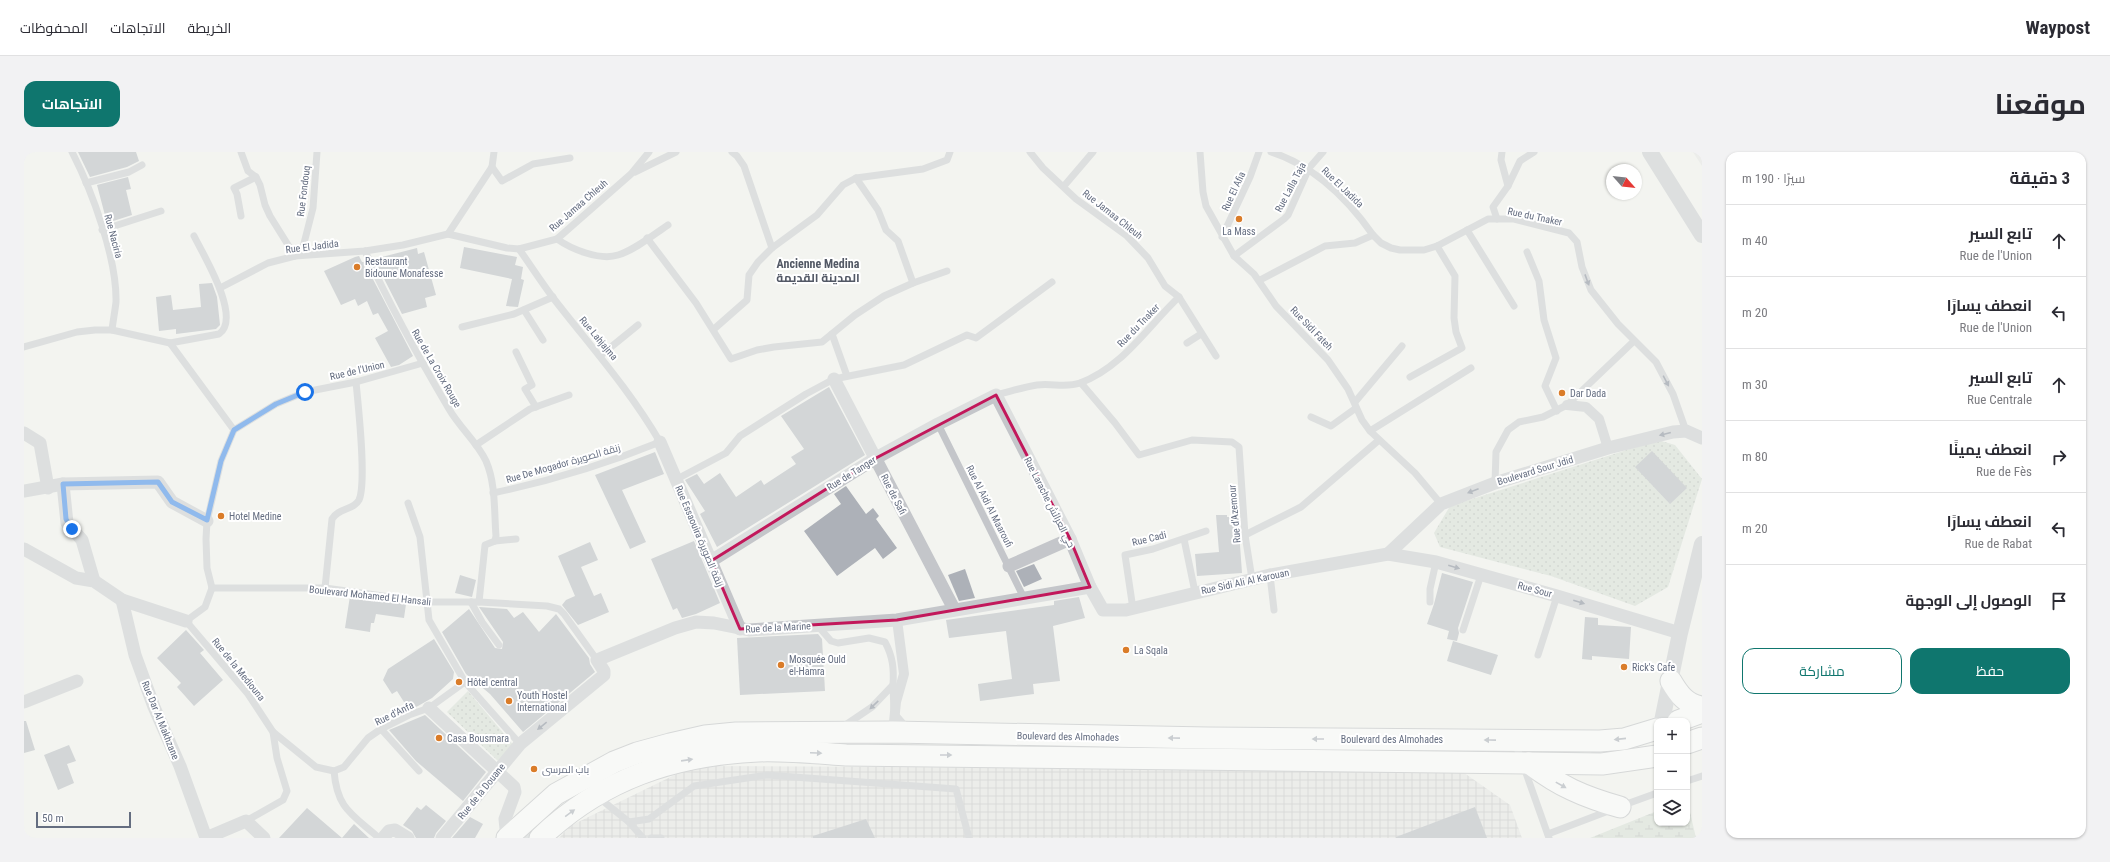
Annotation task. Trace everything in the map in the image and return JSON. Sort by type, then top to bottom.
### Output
[{"type":"main road","points":[[1670,680],[1685,700],[1702,707]]},
{"type":"main road","points":[[1686,718],[1702,712]]},
{"type":"main road","name":"Boulevard des Almohades","points":[[507,838],[556,794],[614,762],[637,753],[705,736],[736,733],[830,733],[899,726],[1208,738],[1514,741],[1624,739],[1654,730]]},
{"type":"main road","points":[[1208,738],[1209,759]]},
{"type":"main road","points":[[1690,742],[1702,738]]},
{"type":"main road","name":"Boulevard des Almohades","points":[[540,838],[570,813],[614,784],[642,772],[680,761],[758,751],[846,755],[1602,764],[1654,756]]},
{"type":"main road","points":[[1526,763],[1549,779],[1571,791],[1620,807]]},
{"type":"main road","points":[[589,776],[597,795]]},
{"type":"street","points":[[1650,152],[1702,236]]},
{"type":"street","name":"Rue de Safi","points":[[840,378],[876,458],[954,609]]},
{"type":"street","name":"Rue de Tanger","points":[[711,561],[876,458],[938,424],[996,395]]},
{"type":"street","name":"Rue Larache حي العرائش","points":[[996,395],[1070,539],[1090,587],[1103,610]]},
{"type":"street","points":[[1567,405],[1586,406],[1599,419],[1608,448]]},
{"type":"street","points":[[1686,431],[1702,438]]},
{"type":"street","name":"Boulevard Sour Jdid","points":[[1388,554],[1441,504],[1495,483],[1608,448],[1673,432],[1686,431]]},
{"type":"street","points":[[24,433],[40,443],[48,488]]},
{"type":"street","name":"Rue Essaouira زنقة الصويرة","points":[[660,442],[740,629]]},
{"type":"street","points":[[24,491],[48,488],[63,484],[158,482],[172,502],[207,520]]},
{"type":"street","points":[[63,484],[67,523],[82,540],[94,581]]},
{"type":"street","points":[[1009,566],[1070,539]]},
{"type":"street","points":[[1663,718],[1680,633],[1702,544]]},
{"type":"street","points":[[25,553],[76,578],[94,581],[122,600],[186,621]]},
{"type":"street","name":"Rue Sour","points":[[1388,554],[1436,562],[1680,633]]},
{"type":"street","name":"Rue Sidi Ali Al Karouan","points":[[1103,610],[1133,609],[1195,592],[1270,575],[1388,554]]},
{"type":"street","name":"Rue de la Marine","points":[[597,660],[675,628],[696,622],[714,623],[740,629],[897,620],[954,609],[1090,587]]},
{"type":"street","name":"Rue Dar Al Makhzane","points":[[122,600],[135,655],[154,706],[180,766],[206,838]]},
{"type":"street","points":[[897,620],[904,674],[896,702],[899,726]]},
{"type":"street","points":[[520,744],[605,674],[597,660]]},
{"type":"street","points":[[24,702],[76,681]]},
{"type":"street","points":[[429,708],[515,788],[505,819],[507,838]]},
{"type":"street","name":"Rue de la Douane","points":[[442,838],[496,771],[520,744]]},
{"type":"street","points":[[206,838],[246,821],[264,838]]},
{"type":"street","points":[[383,838],[389,831],[396,830],[408,838]]},
{"type":"lane","name":"Rue Naciria","points":[[72,152],[86,183],[102,230],[112,270],[116,302],[112,330]]},
{"type":"lane","points":[[241,152],[248,172],[256,177],[270,216],[298,256]]},
{"type":"lane","name":"Rue Fondouq","points":[[298,256],[313,208],[317,152]]},
{"type":"lane","points":[[448,234],[492,167],[494,152]]},
{"type":"lane","name":"Rue Jamaa Chleuh","points":[[366,251],[403,245],[448,234],[507,248],[519,249],[557,239],[631,174],[649,152]]},
{"type":"lane","points":[[631,174],[676,152]]},
{"type":"lane","points":[[732,152],[738,156],[744,166],[772,248]]},
{"type":"lane","points":[[714,329],[747,300],[749,275],[758,262],[772,248],[817,215],[843,185],[856,178],[923,169],[947,160],[950,152]]},
{"type":"lane","name":"Rue Jamaa Chleuh","points":[[1030,152],[1043,168],[1064,186],[1076,199],[1134,243],[1148,258],[1169,291],[1179,297],[1216,356]]},
{"type":"lane","points":[[1064,186],[1093,152]]},
{"type":"lane","name":"Rue Sidi Fateh","points":[[1200,152],[1203,192],[1206,206],[1234,256],[1260,280],[1276,306],[1328,360],[1370,431],[1415,473],[1441,504]]},
{"type":"lane","name":"Rue El Afia","points":[[1222,237],[1250,177],[1259,152]]},
{"type":"lane","name":"Rue El Jadida","points":[[1271,152],[1290,158],[1309,168],[1354,210],[1373,235]]},
{"type":"lane","name":"Rue Lalla Taja","points":[[1234,256],[1288,214],[1309,168],[1323,152]]},
{"type":"lane","points":[[1502,152],[1501,160],[1508,186]]},
{"type":"lane","points":[[1497,219],[1493,207],[1508,186],[1520,161],[1534,152]]},
{"type":"lane","points":[[492,167],[502,181],[533,164],[570,158]]},
{"type":"lane","points":[[86,183],[129,172],[142,165]]},
{"type":"lane","points":[[241,216],[237,194],[234,188],[256,177]]},
{"type":"lane","points":[[856,178],[878,210],[886,230],[898,241],[913,283]]},
{"type":"lane","points":[[102,230],[161,211]]},
{"type":"lane","name":"Rue du Tnaker","points":[[1373,235],[1381,243],[1400,250],[1424,250],[1437,246],[1488,219],[1514,219],[1569,233],[1577,242],[1582,267],[1591,290],[1634,341],[1656,362],[1673,394],[1686,431]]},
{"type":"lane","points":[[557,239],[581,252],[615,256],[668,225]]},
{"type":"lane","points":[[1467,230],[1514,306]]},
{"type":"lane","points":[[1260,280],[1325,246],[1356,242],[1373,235]]},
{"type":"lane","points":[[24,347],[77,332],[112,330],[170,343],[219,334],[225,329],[228,320],[220,288],[194,236]]},
{"type":"lane","points":[[648,238],[714,329],[730,359],[757,350],[774,347],[816,344],[826,340],[855,315],[884,296],[913,283],[947,271]]},
{"type":"lane","points":[[1410,377],[1462,348],[1456,332],[1454,318],[1455,276],[1437,246]]},
{"type":"lane","name":"Rue Lahjajma","points":[[519,249],[553,297],[644,415],[660,442]]},
{"type":"lane","name":"Rue El Jadida","points":[[220,288],[268,263],[298,256],[366,251]]},
{"type":"lane","name":"Rue de La Croix Rouge","points":[[366,251],[380,283],[423,364],[460,426],[476,444],[486,462],[493,493]]},
{"type":"lane","points":[[1527,252],[1539,281],[1544,320],[1555,352],[1555,363],[1545,386],[1557,411]]},
{"type":"lane","points":[[677,480],[726,453],[740,436],[806,394],[840,378],[914,362],[968,335],[976,338],[1052,282]]},
{"type":"lane","points":[[462,327],[492,321],[524,310],[553,297]]},
{"type":"lane","name":"Rue du Tnaker","points":[[996,395],[1038,385],[1066,386],[1080,383],[1108,368],[1119,359],[1179,297]]},
{"type":"lane","points":[[524,310],[543,340]]},
{"type":"lane","points":[[600,356],[638,325]]},
{"type":"lane","points":[[832,334],[840,378]]},
{"type":"lane","points":[[1187,343],[1201,334]]},
{"type":"lane","points":[[1495,483],[1496,452],[1508,430],[1522,420],[1536,419],[1557,411],[1567,405],[1634,341]]},
{"type":"lane","points":[[170,343],[234,430],[228,442],[218,471],[207,520],[207,568],[212,588],[205,607],[186,621]]},
{"type":"lane","points":[[1311,417],[1331,426],[1356,405],[1402,346]]},
{"type":"lane","points":[[516,352],[532,385],[525,389],[536,407]]},
{"type":"lane","name":"Rue de l'Union","points":[[234,430],[287,399],[305,392],[356,382],[423,364]]},
{"type":"lane","points":[[1370,431],[1471,368]]},
{"type":"lane","points":[[325,588],[332,519],[337,513],[354,505],[360,494],[362,467],[356,382]]},
{"type":"lane","name":"Rue d'Azemour","points":[[1080,383],[1115,423],[1139,455],[1192,440],[1232,442],[1239,447],[1245,535],[1252,579]]},
{"type":"lane","points":[[476,444],[536,407],[569,396]]},
{"type":"lane","name":"Rue Al Aidi Al Maaroufi","points":[[938,424],[1024,598]]},
{"type":"lane","points":[[1245,535],[1301,507],[1379,440]]},
{"type":"lane","name":"Rue De Mogador زنقة الصويرة","points":[[493,493],[536,484],[598,466],[660,442]]},
{"type":"lane","points":[[493,493],[495,541]]},
{"type":"lane","points":[[408,503],[420,537],[426,602],[431,624],[465,682],[520,744]]},
{"type":"lane","name":"Rue Cadi","points":[[1133,609],[1125,555],[1184,539],[1206,531]]},
{"type":"lane","points":[[479,602],[485,545],[495,541],[516,539]]},
{"type":"lane","points":[[1184,539],[1195,592]]},
{"type":"lane","points":[[1430,602],[1430,588],[1436,562]]},
{"type":"lane","points":[[1270,575],[1274,610]]},
{"type":"lane","points":[[1463,630],[1481,575]]},
{"type":"lane","name":"Boulevard Mohamed El Hansali","points":[[212,588],[325,588],[426,602],[479,602],[547,606],[559,609],[597,660]]},
{"type":"lane","points":[[1538,654],[1557,596]]},
{"type":"lane","points":[[471,602],[482,622],[499,645]]},
{"type":"lane","name":"Rue de la Mediouna","points":[[186,621],[248,694],[273,732],[316,767],[334,771]]},
{"type":"lane","points":[[817,625],[831,641],[838,643],[869,638],[885,642],[891,654],[894,668],[893,685],[899,726]]},
{"type":"lane","name":"Rue d'Anfa","points":[[334,771],[344,767],[368,738],[381,728],[409,715],[429,708],[465,682]]},
{"type":"lane","points":[[830,733],[850,724],[872,707],[893,685]]},
{"type":"lane","points":[[381,728],[419,772]]},
{"type":"lane","name":"Rue de la Mediouna","points":[[246,821],[285,797],[287,791],[273,732]]},
{"type":"lane","points":[[1514,741],[1526,763],[1549,836],[1654,794]]},
{"type":"lane","points":[[334,771],[336,791],[343,805],[379,838]]},
{"type":"lane","points":[[629,822],[649,819],[694,786],[767,775],[956,789],[969,838]]},
{"type":"lane","points":[[1690,780],[1702,776]]},
{"type":"lane","points":[[597,795],[629,822],[643,838]]},
{"type":"lane","points":[[651,838],[661,838]]},
{"type":"highlighted area","points":[[996,395],[1070,539],[1090,587],[897,620],[740,629],[711,561],[876,458]]},
{"type":"shaded area","points":[[1693,152],[1702,152],[1702,166]]},
{"type":"shaded area","points":[[693,766],[1460,770],[1510,805],[1522,838],[559,838],[570,826]]},
{"type":"green space","points":[[1658,440],[1675,445],[1702,479],[1668,587],[1635,606],[1551,576],[1440,547],[1434,533],[1450,506]]},
{"type":"green space","points":[[468,691],[515,747],[500,763],[447,712]]},
{"type":"green space","points":[[1654,812],[1654,826],[1690,826],[1690,812],[1696,838],[1590,838]]},
{"type":"building","points":[[78,152],[136,152],[139,161],[127,167],[90,177]]},
{"type":"building","points":[[128,177],[131,189],[126,190],[132,215],[107,223],[97,185]]},
{"type":"building","points":[[464,247],[517,257],[515,265],[523,267],[521,279],[524,280],[518,307],[506,306],[512,279],[460,268]]},
{"type":"building","points":[[417,248],[418,254],[424,252],[436,295],[425,298],[427,307],[402,314],[374,259]]},
{"type":"building","points":[[359,256],[362,262],[364,262],[413,356],[399,365],[391,367],[375,338],[388,331],[378,313],[373,315],[367,301],[358,306],[355,299],[341,305],[324,271]]},
{"type":"building","points":[[212,283],[217,297],[220,325],[216,329],[176,334],[176,329],[159,331],[156,297],[171,295],[173,310],[201,307],[199,284]]},
{"type":"building","points":[[829,387],[865,455],[717,547],[700,514],[705,511],[685,480],[697,474],[704,484],[720,473],[736,497],[761,480],[764,485],[796,464],[791,457],[804,449],[781,416]]},
{"type":"building","points":[[1652,451],[1687,488],[1670,504],[1635,467]]},
{"type":"building","points":[[655,452],[664,474],[622,490],[646,542],[630,549],[595,475]]},
{"type":"building","points":[[846,486],[866,514],[873,508],[879,516],[876,519],[897,548],[883,559],[875,548],[837,576],[804,531],[841,504],[834,494]]},
{"type":"building","points":[[1216,515],[1238,517],[1242,573],[1197,576],[1195,554],[1219,552]]},
{"type":"building","points":[[694,541],[720,603],[696,614],[682,618],[677,608],[673,610],[651,559]]},
{"type":"building","points":[[590,542],[598,560],[581,567],[594,596],[601,593],[609,612],[578,625],[562,605],[566,600],[575,596],[558,556]]},
{"type":"building","points":[[1034,564],[1042,579],[1024,587],[1016,571]]},
{"type":"building","points":[[965,569],[975,598],[959,601],[948,575]]},
{"type":"building","points":[[1442,573],[1473,582],[1458,628],[1459,633],[1457,641],[1447,639],[1449,631],[1427,624]]},
{"type":"building","points":[[460,575],[476,580],[472,597],[455,593]]},
{"type":"building","points":[[350,596],[406,604],[404,618],[376,614],[374,623],[371,623],[370,632],[345,628]]},
{"type":"building","points":[[1079,597],[1085,618],[1053,626],[1060,681],[1033,684],[1034,694],[980,701],[978,684],[1012,679],[1006,631],[949,638],[946,620],[1054,605],[1054,601]]},
{"type":"building","points":[[479,607],[507,609],[514,618],[523,612],[539,632],[556,614],[589,658],[590,664],[595,672],[523,732],[490,694],[466,674],[442,632],[469,609],[495,648],[502,649],[503,642]]},
{"type":"building","points":[[1585,617],[1598,618],[1598,625],[1631,627],[1629,659],[1592,656],[1592,660],[1582,659]]},
{"type":"building","points":[[186,630],[204,650],[200,653],[223,680],[194,706],[177,687],[181,683],[157,658]]},
{"type":"building","name":"Mosquée Ould el-Hamra","points":[[818,634],[822,639],[825,691],[740,695],[737,638]]},
{"type":"building","points":[[434,639],[454,672],[453,679],[432,698],[409,710],[397,691],[392,694],[383,680],[388,669]]},
{"type":"building","points":[[1453,641],[1498,655],[1491,675],[1447,661]]},
{"type":"building","points":[[425,715],[486,772],[463,801],[416,761],[389,730]]},
{"type":"building","points":[[24,721],[26,721],[35,750],[24,753]]},
{"type":"building","points":[[69,745],[76,761],[67,764],[74,783],[58,790],[44,755]]},
{"type":"building","points":[[426,805],[446,821],[436,833],[434,838],[416,838],[412,831],[403,825],[417,807],[421,810]]},
{"type":"building","points":[[1475,807],[1487,838],[1396,838],[1396,837]]},
{"type":"building","points":[[307,808],[342,838],[279,838]]},
{"type":"building","points":[[470,817],[483,824],[475,838],[452,838]]},
{"type":"building","points":[[866,819],[875,838],[813,838],[813,836]]},
{"type":"building","points":[[354,824],[369,838],[342,838]]},
{"type":"tunnel","points":[[1492,753],[1566,752],[1600,748]]},
{"type":"tunnel","points":[[525,838],[559,809]]},
{"type":"place","name":"La Mass","points":[[1239,219]]},
{"type":"place","name":"Restaurant Bidoune Monafesse","points":[[357,267]]},
{"type":"place","name":"Dar Dada","points":[[1562,393]]},
{"type":"place","name":"Hotel Medine","points":[[221,516]]},
{"type":"place","name":"La Sqala","points":[[1126,650]]},
{"type":"place","name":"Mosquée Ould el-Hamra","points":[[781,665]]},
{"type":"place","name":"Rick's Cafe","points":[[1624,667]]},
{"type":"place","name":"Hôtel central","points":[[459,682]]},
{"type":"place","name":"Youth Hostel International","points":[[509,701]]},
{"type":"place","name":"Casa Bousmara","points":[[439,738]]},
{"type":"place","name":"باب المرسى","points":[[534,769]]},
{"type":"district","name":"Ancienne Medina المدينة القديمة","points":[[818,271]]},
{"type":"route","points":[[72,529],[67,523],[66,519],[63,484],[158,482],[172,502],[188,512],[207,520],[221,461],[234,430],[276,404],[305,392]]}]
